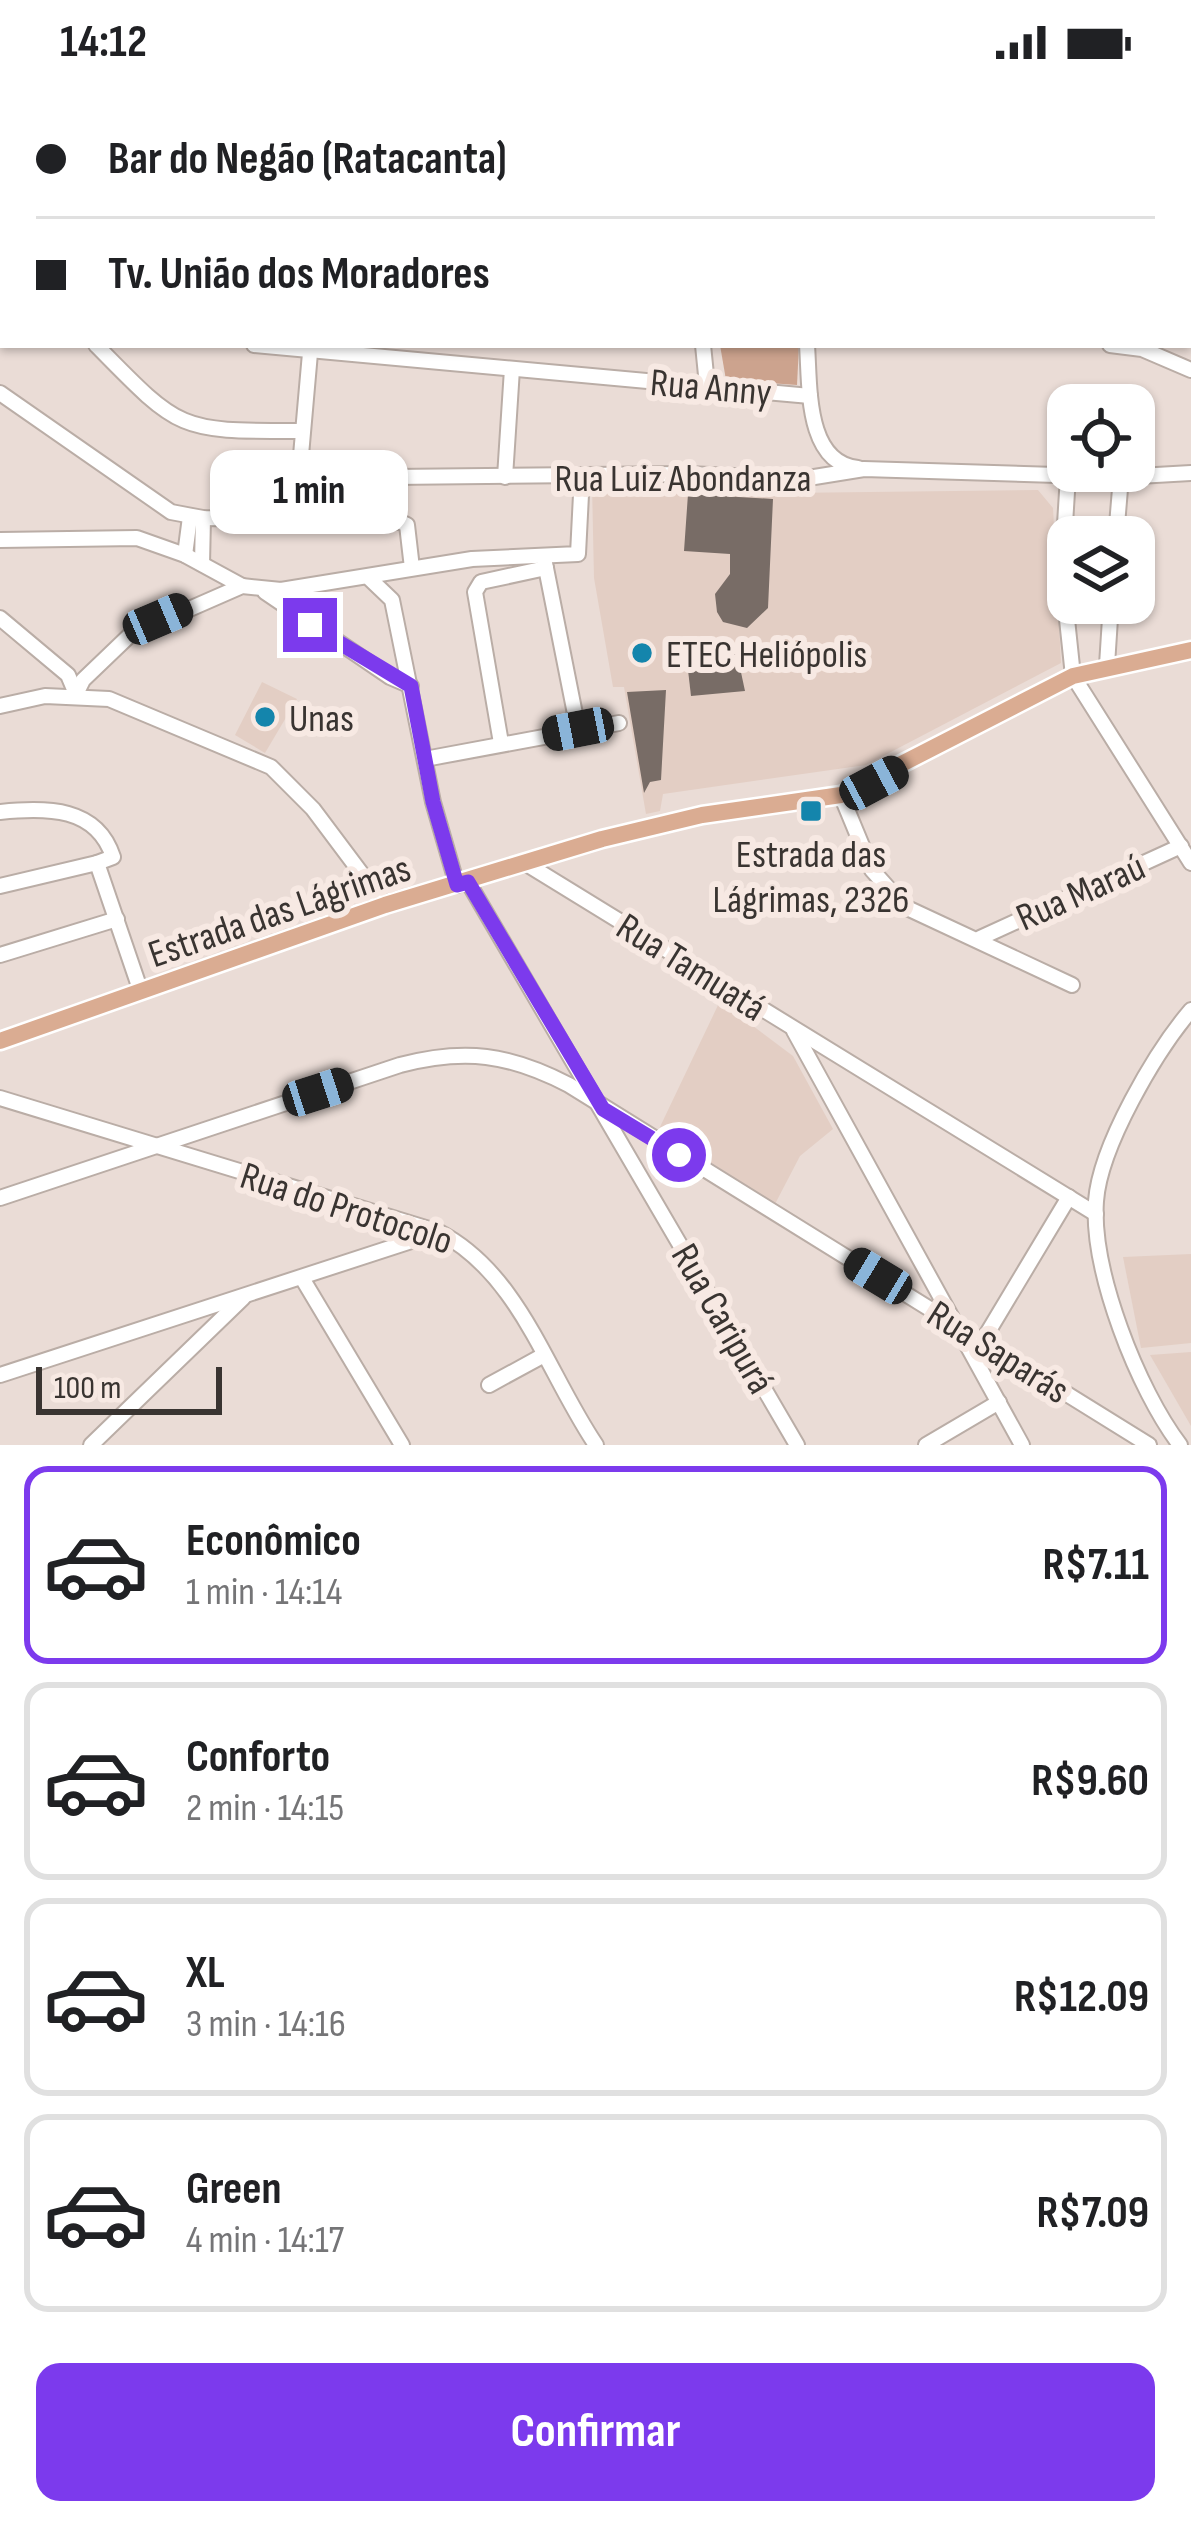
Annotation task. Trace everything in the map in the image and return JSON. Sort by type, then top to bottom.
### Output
[{"type":"main road","name":"Estrada das Lágrimas","points":[[0,1041],[385,905],[648,827],[841,796],[1073,676],[1191,650]]},
{"type":"street","points":[[99,348],[183,424],[217,431],[302,431]]},
{"type":"street","name":"Rua Anny","points":[[275,348],[310,353],[357,351],[810,396]]},
{"type":"street","points":[[703,348],[707,385]]},
{"type":"street","points":[[807,348],[810,396],[823,445],[845,467],[863,469]]},
{"type":"street","points":[[1125,348],[1160,355],[1191,370]]},
{"type":"street","points":[[296,520],[310,353]]},
{"type":"street","points":[[505,477],[512,369]]},
{"type":"street","points":[[0,393],[148,501],[197,517],[405,523],[412,568]]},
{"type":"street","name":"Rua Luiz Abondanza","points":[[299,478],[802,479],[863,469],[1047,475]]},
{"type":"street","name":"Rua Luiz Abondanza","points":[[1155,475],[1191,473]]},
{"type":"street","points":[[501,743],[475,592],[481,582],[580,551],[582,475]]},
{"type":"street","points":[[1067,492],[1062,572],[1073,676],[1191,862]]},
{"type":"street","points":[[185,555],[197,517]]},
{"type":"street","points":[[197,517],[202,564]]},
{"type":"street","points":[[0,540],[108,535],[185,555],[242,586],[265,592],[390,677],[411,686]]},
{"type":"street","points":[[265,592],[370,579],[412,568],[545,562]]},
{"type":"street","points":[[545,562],[578,729]]},
{"type":"street","name":"Rua Caripurá","points":[[370,579],[392,600],[425,759],[463,883],[603,1109],[796,1445]]},
{"type":"street","points":[[76,694],[83,680],[130,635],[242,586]]},
{"type":"street","points":[[0,618],[68,675],[76,694]]},
{"type":"street","points":[[1107,665],[1110,624]]},
{"type":"street","points":[[0,706],[76,694],[166,721],[271,766],[313,808],[385,905]]},
{"type":"street","points":[[425,759],[619,723]]},
{"type":"street","points":[[841,796],[856,837],[886,890],[904,907],[980,938],[1072,985]]},
{"type":"street","points":[[0,812],[42,809],[78,816],[106,835],[113,857],[0,886]]},
{"type":"street","name":"Rua Maraú","points":[[980,938],[1181,846]]},
{"type":"street","points":[[97,863],[141,992]]},
{"type":"street","name":"Rua Tamuatá","points":[[525,863],[1096,1214]]},
{"type":"street","points":[[0,955],[117,919]]},
{"type":"street","points":[[1180,1445],[1129,1354],[1096,1214],[1100,1180],[1133,1103],[1191,1010]]},
{"type":"street","points":[[792,1027],[959,1325]]},
{"type":"street","name":"Rua Saparás","points":[[0,1198],[400,1065],[454,1052],[480,1052],[539,1070],[959,1325],[979,1348],[1014,1360],[1152,1445],[1168,1429]]},
{"type":"street","points":[[822,1080],[836,1070],[860,1069]]},
{"type":"street","name":"Rua do Protocolo","points":[[0,1098],[439,1232],[470,1248],[489,1267],[596,1445]]},
{"type":"street","points":[[1022,1445],[979,1348],[1070,1197]]},
{"type":"street","points":[[0,1375],[439,1232]]},
{"type":"street","points":[[302,1278],[402,1445]]},
{"type":"street","points":[[92,1445],[246,1295]]},
{"type":"street","points":[[489,1384],[544,1355]]},
{"type":"street","points":[[926,1445],[996,1395],[999,1368],[1014,1360]]},
{"type":"shaded area","points":[[721,348],[799,348],[797,385],[726,380]]},
{"type":"shaded area","points":[[592,485],[786,493],[1038,490],[1053,508],[1053,516],[1047,516],[1047,624],[1059,624],[1061,663],[866,765],[663,794],[660,811],[646,814],[624,687],[613,687],[594,578]]},
{"type":"shaded area","name":"Unas","points":[[262,682],[297,699],[265,753],[235,735]]},
{"type":"shaded area","points":[[720,1001],[793,1056],[833,1129],[800,1156],[775,1204],[659,1129]]},
{"type":"shaded area","points":[[1191,1254],[1191,1343],[1141,1348],[1123,1257]]},
{"type":"shaded area","points":[[1191,1352],[1191,1426],[1150,1355]]},
{"type":"building","points":[[688,494],[773,499],[768,608],[747,628],[723,622],[717,612],[715,594],[730,574],[730,554],[684,551]]},
{"type":"building","points":[[736,649],[745,691],[691,696],[686,653]]},
{"type":"building","points":[[666,690],[661,780],[650,782],[644,793],[627,692]]},
{"type":"place","name":"ETEC Heliópolis","points":[[642,653]]},
{"type":"place","name":"Unas","points":[[265,717]]},
{"type":"place","name":"Estrada das Lágrimas, 2326","points":[[811,811]]},
{"type":"route","points":[[310,625],[342,640],[390,677],[411,686],[433,802],[457,885],[468,882],[603,1109],[679,1155]]}]
